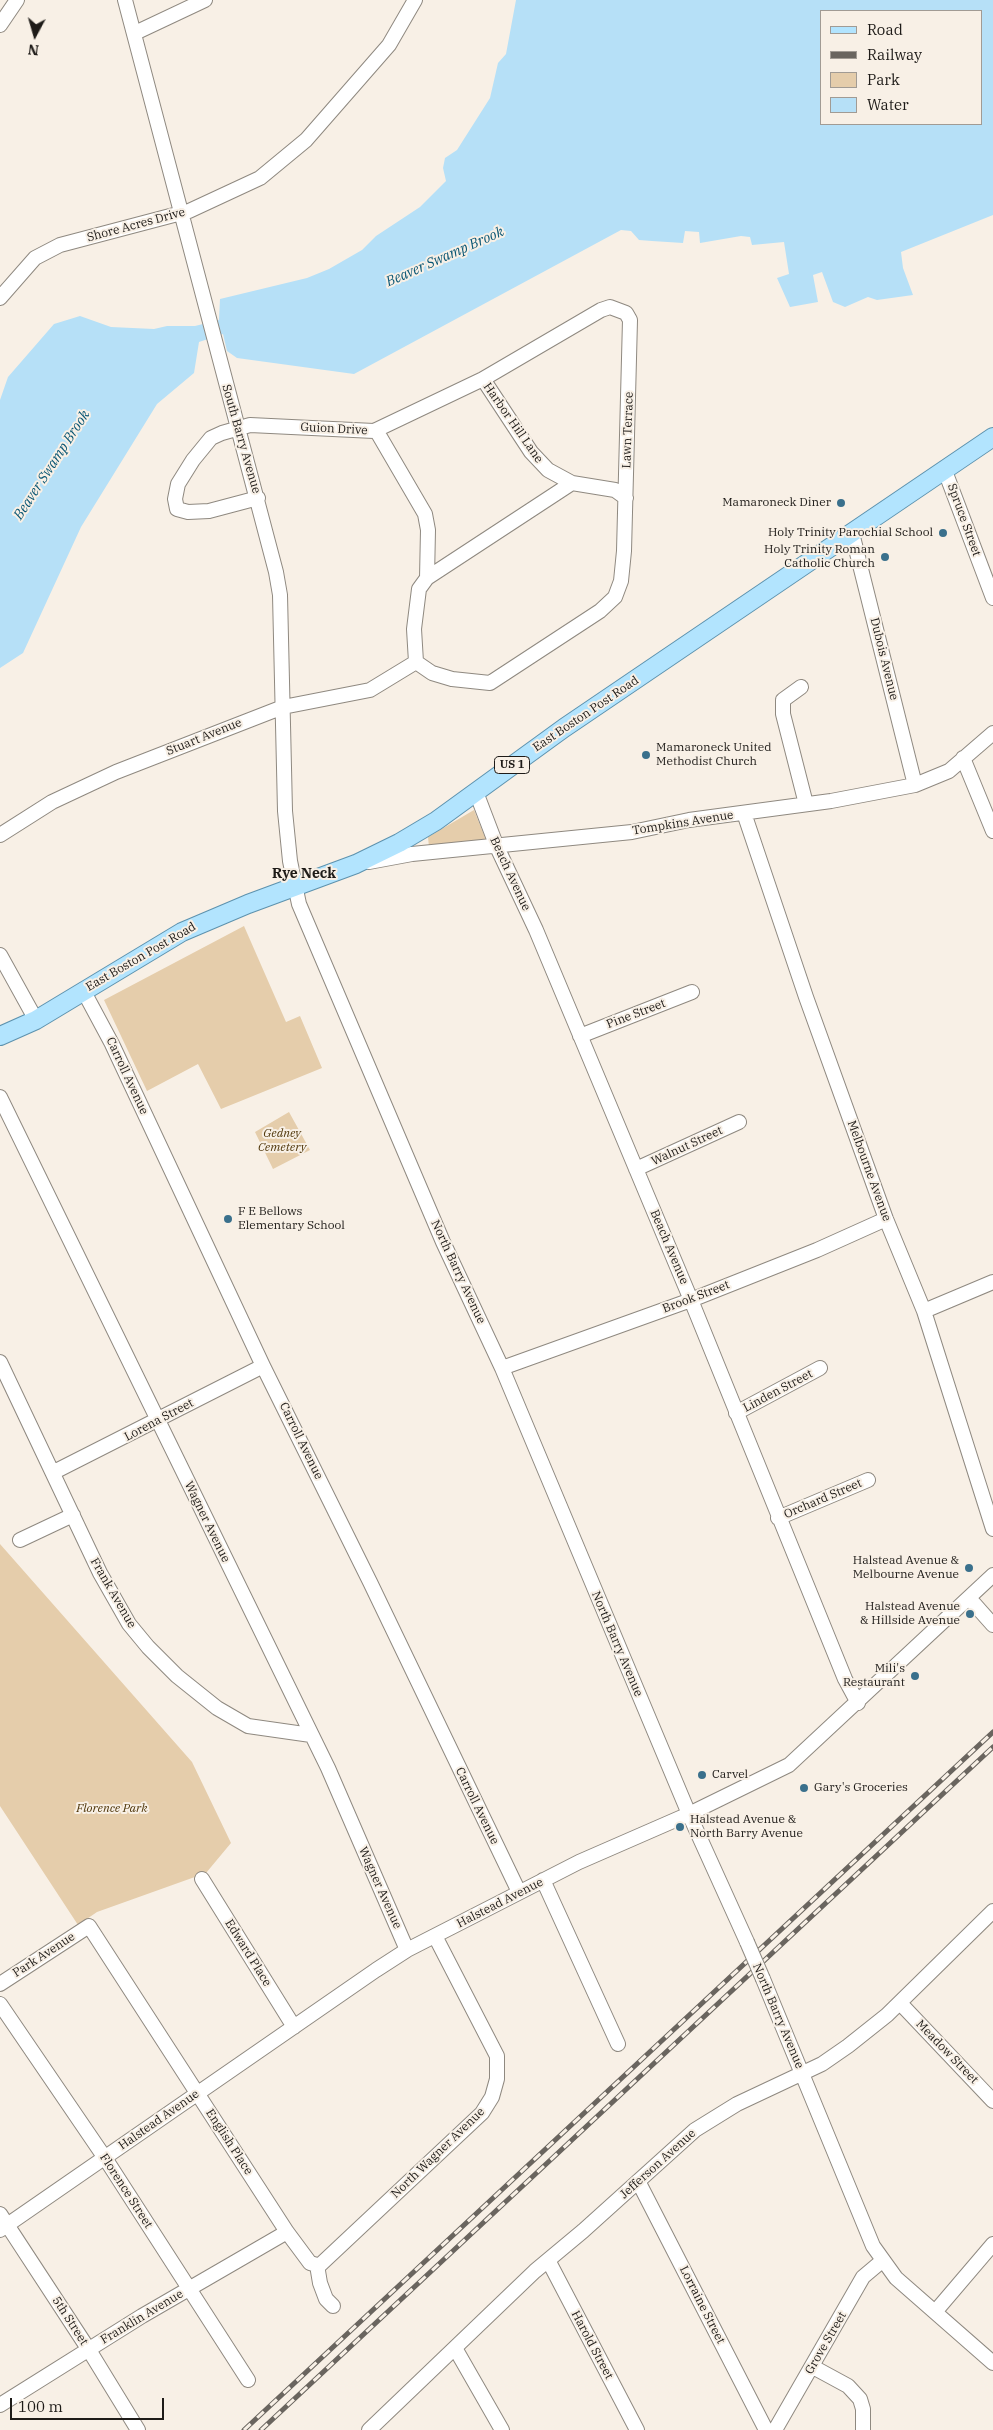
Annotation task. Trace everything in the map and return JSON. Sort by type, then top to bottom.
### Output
[{"type":"main road","name":"East Boston Post Road","points":[[0,1036],[36,1020],[182,932],[240,907],[356,864],[399,843],[436,821],[564,728],[993,437]]},
{"type":"street","points":[[0,25],[17,0]]},
{"type":"street","name":"South Barry Avenue","points":[[125,0],[206,311],[258,498],[280,595],[285,811],[294,888]]},
{"type":"street","points":[[135,33],[205,0]]},
{"type":"street","name":"Shore Acres Drive","points":[[0,298],[35,258],[60,245],[180,213],[260,178],[306,140],[389,45],[415,0]]},
{"type":"street","name":"Lawn Terrace","points":[[376,430],[483,379],[601,310],[619,309],[626,313],[630,320],[626,498],[621,581],[615,597],[600,610],[490,683],[452,679],[432,673],[416,662]]},
{"type":"street","name":"Harbor Hill Lane","points":[[483,379],[531,452],[548,470],[572,483],[615,490],[626,498]]},
{"type":"street","name":"Guion Drive","points":[[258,498],[209,511],[188,512],[177,509],[175,500],[178,484],[193,460],[211,438],[238,428],[250,425],[352,432],[376,430],[425,514],[428,530],[426,578],[419,590],[414,628],[416,662]]},
{"type":"street","name":"Spruce Street","points":[[945,471],[993,598]]},
{"type":"street","points":[[426,578],[572,483]]},
{"type":"street","name":"Dubois Avenue","points":[[852,533],[915,785]]},
{"type":"street","name":"Stuart Avenue","points":[[0,835],[52,802],[116,772],[283,706],[370,690],[416,662]]},
{"type":"street","points":[[801,688],[782,700],[783,714],[806,804]]},
{"type":"street","name":"Tompkins Avenue","points":[[356,864],[412,854],[632,832],[689,820],[806,804],[915,785],[949,771],[993,733]]},
{"type":"street","points":[[964,758],[993,831]]},
{"type":"street","name":"Beach Avenue","points":[[476,792],[497,847],[536,930],[691,1300],[845,1679],[858,1702]]},
{"type":"street","name":"Melbourne Avenue","points":[[744,813],[806,997],[886,1219],[924,1311],[993,1529]]},
{"type":"street","name":"North Barry Avenue","points":[[294,888],[305,919],[326,964],[443,1242],[502,1368],[689,1814],[747,1942],[859,2214],[882,2261],[901,2282],[993,2362]]},
{"type":"street","points":[[0,955],[36,1020]]},
{"type":"street","name":"Carroll Avenue","points":[[83,990],[112,1044],[264,1366],[370,1582],[518,1892]]},
{"type":"street","name":"Pine Street","points":[[580,1036],[692,992]]},
{"type":"street","name":"Wagner Avenue","points":[[0,1097],[311,1735],[407,1950]]},
{"type":"street","name":"Walnut Street","points":[[636,1169],[739,1122]]},
{"type":"street","name":"Brook Street","points":[[502,1368],[691,1300],[817,1250],[886,1219]]},
{"type":"street","points":[[924,1311],[993,1282]]},
{"type":"street","name":"Frank Avenue","points":[[0,1362],[54,1472],[100,1573],[129,1624],[148,1647],[177,1676],[217,1708],[248,1726],[311,1735]]},
{"type":"street","name":"Lorena Street","points":[[54,1472],[264,1366]]},
{"type":"street","name":"Linden Street","points":[[736,1413],[820,1368]]},
{"type":"street","name":"Orchard Street","points":[[778,1518],[868,1480]]},
{"type":"street","points":[[20,1540],[73,1515]]},
{"type":"street","name":"Halstead Avenue","points":[[2,2223],[105,2158],[407,1950],[518,1892],[580,1862],[689,1814],[789,1765],[993,1575]]},
{"type":"street","points":[[969,1598],[993,1625]]},
{"type":"street","name":"Edward Place","points":[[202,1879],[294,2028]]},
{"type":"street","points":[[543,1880],[618,2044]]},
{"type":"street","name":"Jefferson Avenue","points":[[369,2430],[548,2260],[694,2130],[737,2104],[822,2064],[848,2046],[900,2003],[993,1911]]},
{"type":"street","name":"Park Avenue","points":[[0,1984],[89,1926]]},
{"type":"street","name":"English Place","points":[[89,1926],[287,2232],[310,2263],[317,2265]]},
{"type":"street","name":"North Wagner Avenue","points":[[317,2265],[482,2113],[492,2097],[497,2079],[497,2056],[435,1936]]},
{"type":"street","name":"Meadow Street","points":[[900,2003],[993,2101]]},
{"type":"street","name":"Florence Street","points":[[0,2004],[105,2158],[248,2380]]},
{"type":"street","name":"Lorraine Street","points":[[638,2181],[766,2430]]},
{"type":"street","name":"5th Street","points":[[2,2223],[89,2350],[138,2430]]},
{"type":"street","name":"Franklin Avenue","points":[[0,2405],[189,2289],[287,2232]]},
{"type":"street","points":[[935,2312],[993,2244]]},
{"type":"street","name":"Harold Street","points":[[548,2260],[637,2430]]},
{"type":"street","name":"Grove Street","points":[[775,2430],[863,2277],[882,2261]]},
{"type":"street","points":[[317,2265],[320,2284],[326,2299],[333,2306]]},
{"type":"street","points":[[455,2348],[502,2430]]},
{"type":"street","points":[[812,2366],[848,2386],[860,2399],[862,2430]]},
{"type":"green space","points":[[474,810],[486,840],[429,847],[428,837]]},
{"type":"green space","points":[[244,926],[286,1022],[300,1016],[322,1068],[221,1109],[198,1064],[147,1091],[104,1000]]},
{"type":"green space","name":"Gedney Cemetery","points":[[289,1112],[310,1150],[273,1169],[255,1132]]},
{"type":"green space","name":"Florence Park","points":[[0,1544],[192,1762],[231,1843],[206,1873],[97,1912],[78,1925],[0,1806]]},
{"type":"water","name":"Beaver Swamp Brook","points":[[516,0],[993,0],[993,215],[901,252],[903,268],[913,295],[877,300],[868,297],[845,307],[833,302],[822,272],[813,275],[818,302],[790,307],[777,278],[789,274],[784,242],[752,245],[750,237],[741,236],[700,243],[699,232],[685,231],[683,243],[652,241],[639,240],[631,231],[621,230],[354,374],[237,358],[227,351],[223,334],[199,342],[194,373],[157,404],[81,527],[23,653],[0,668],[0,400],[8,377],[54,324],[80,316],[111,327],[154,329],[167,326],[195,326],[219,320],[220,299],[307,278],[329,269],[362,250],[376,236],[420,207],[446,181],[443,168],[445,158],[457,150],[490,98],[498,63],[506,54]]},
{"type":"railway","points":[[244,2430],[993,1732]]},
{"type":"railway","points":[[261,2430],[993,1747]]},
{"type":"place","name":"Mamaroneck Diner","points":[[841,503]]},
{"type":"place","name":"Holy Trinity Parochial School","points":[[943,533]]},
{"type":"place","name":"Holy Trinity Roman Catholic Church","points":[[885,557]]},
{"type":"place","name":"Mamaroneck United Methodist Church","points":[[646,755]]},
{"type":"place","name":"F E Bellows Elementary School","points":[[228,1219]]},
{"type":"place","name":"Halstead Avenue & Melbourne Avenue","points":[[969,1568]]},
{"type":"place","name":"Halstead Avenue & Hillside Avenue","points":[[970,1614]]},
{"type":"place","name":"Mili's Restaurant","points":[[915,1676]]},
{"type":"place","name":"Carvel","points":[[702,1775]]},
{"type":"place","name":"Gary's Groceries","points":[[804,1788]]},
{"type":"place","name":"Halstead Avenue & North Barry Avenue","points":[[680,1827]]},
{"type":"district","name":"Rye Neck","points":[[304,874]]}]
